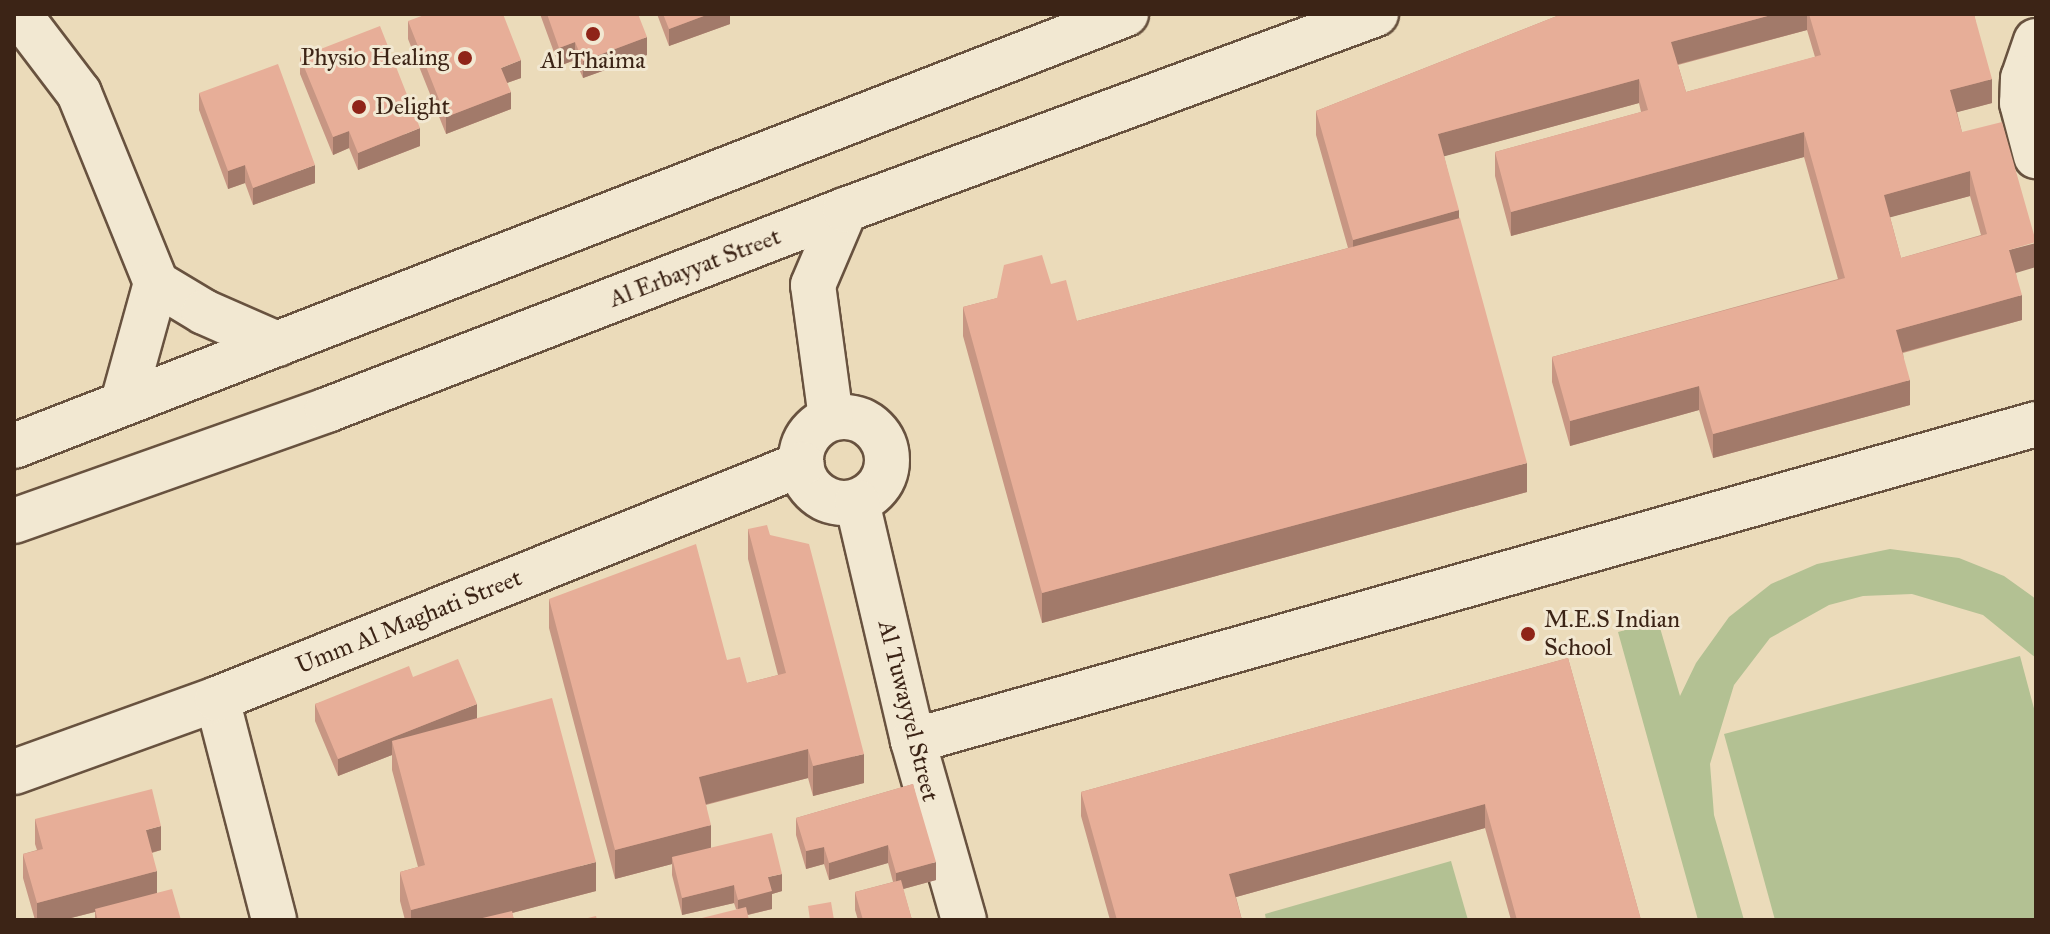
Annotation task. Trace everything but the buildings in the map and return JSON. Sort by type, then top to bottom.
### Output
[{"type":"street","points":[[14,446],[1126,14]]},
{"type":"street","name":"Al Erbayyat Street","points":[[14,521],[327,410],[845,210],[1376,14]]},
{"type":"street","points":[[14,15],[28,26],[79,93],[156,283],[204,312],[277,344]]},
{"type":"street","points":[[2036,41],[2023,78],[2022,103],[2036,156]]},
{"type":"street","points":[[831,418],[813,285],[845,210]]},
{"type":"street","points":[[123,402],[156,283]]},
{"type":"street","points":[[854,417],[873,428],[886,447],[887,469],[877,489],[857,502],[821,496],[807,482],[802,464],[803,445],[831,418],[854,417]]},
{"type":"street","points":[[913,741],[2036,424]]},
{"type":"street","name":"Umm Al Maghati Street","points":[[14,772],[217,699],[802,464]]},
{"type":"street","name":"Al Tuwayyel Street","points":[[857,502],[913,741],[964,920]]},
{"type":"street","points":[[217,699],[274,920]]},
{"type":"green space","points":[[1890,549],[1959,558],[2004,576],[2036,599],[2036,658],[1983,615],[1912,594],[1863,596],[1829,605],[1770,638],[1734,685],[1710,764],[1714,815],[1744,920],[1698,920],[1618,632],[1658,621],[1680,696],[1696,663],[1729,617],[1771,584],[1817,564]]},
{"type":"green space","points":[[2020,656],[2036,716],[2036,920],[1775,920],[1724,734]]},
{"type":"green space","points":[[1451,861],[1468,920],[1266,920],[1265,914]]},
{"type":"place","name":"Al Thaima","points":[[593,34]]},
{"type":"place","name":"Physio Healing","points":[[465,58]]},
{"type":"place","name":"Delight","points":[[359,107]]},
{"type":"place","name":"M.E.S Indian School","points":[[1528,634]]}]
